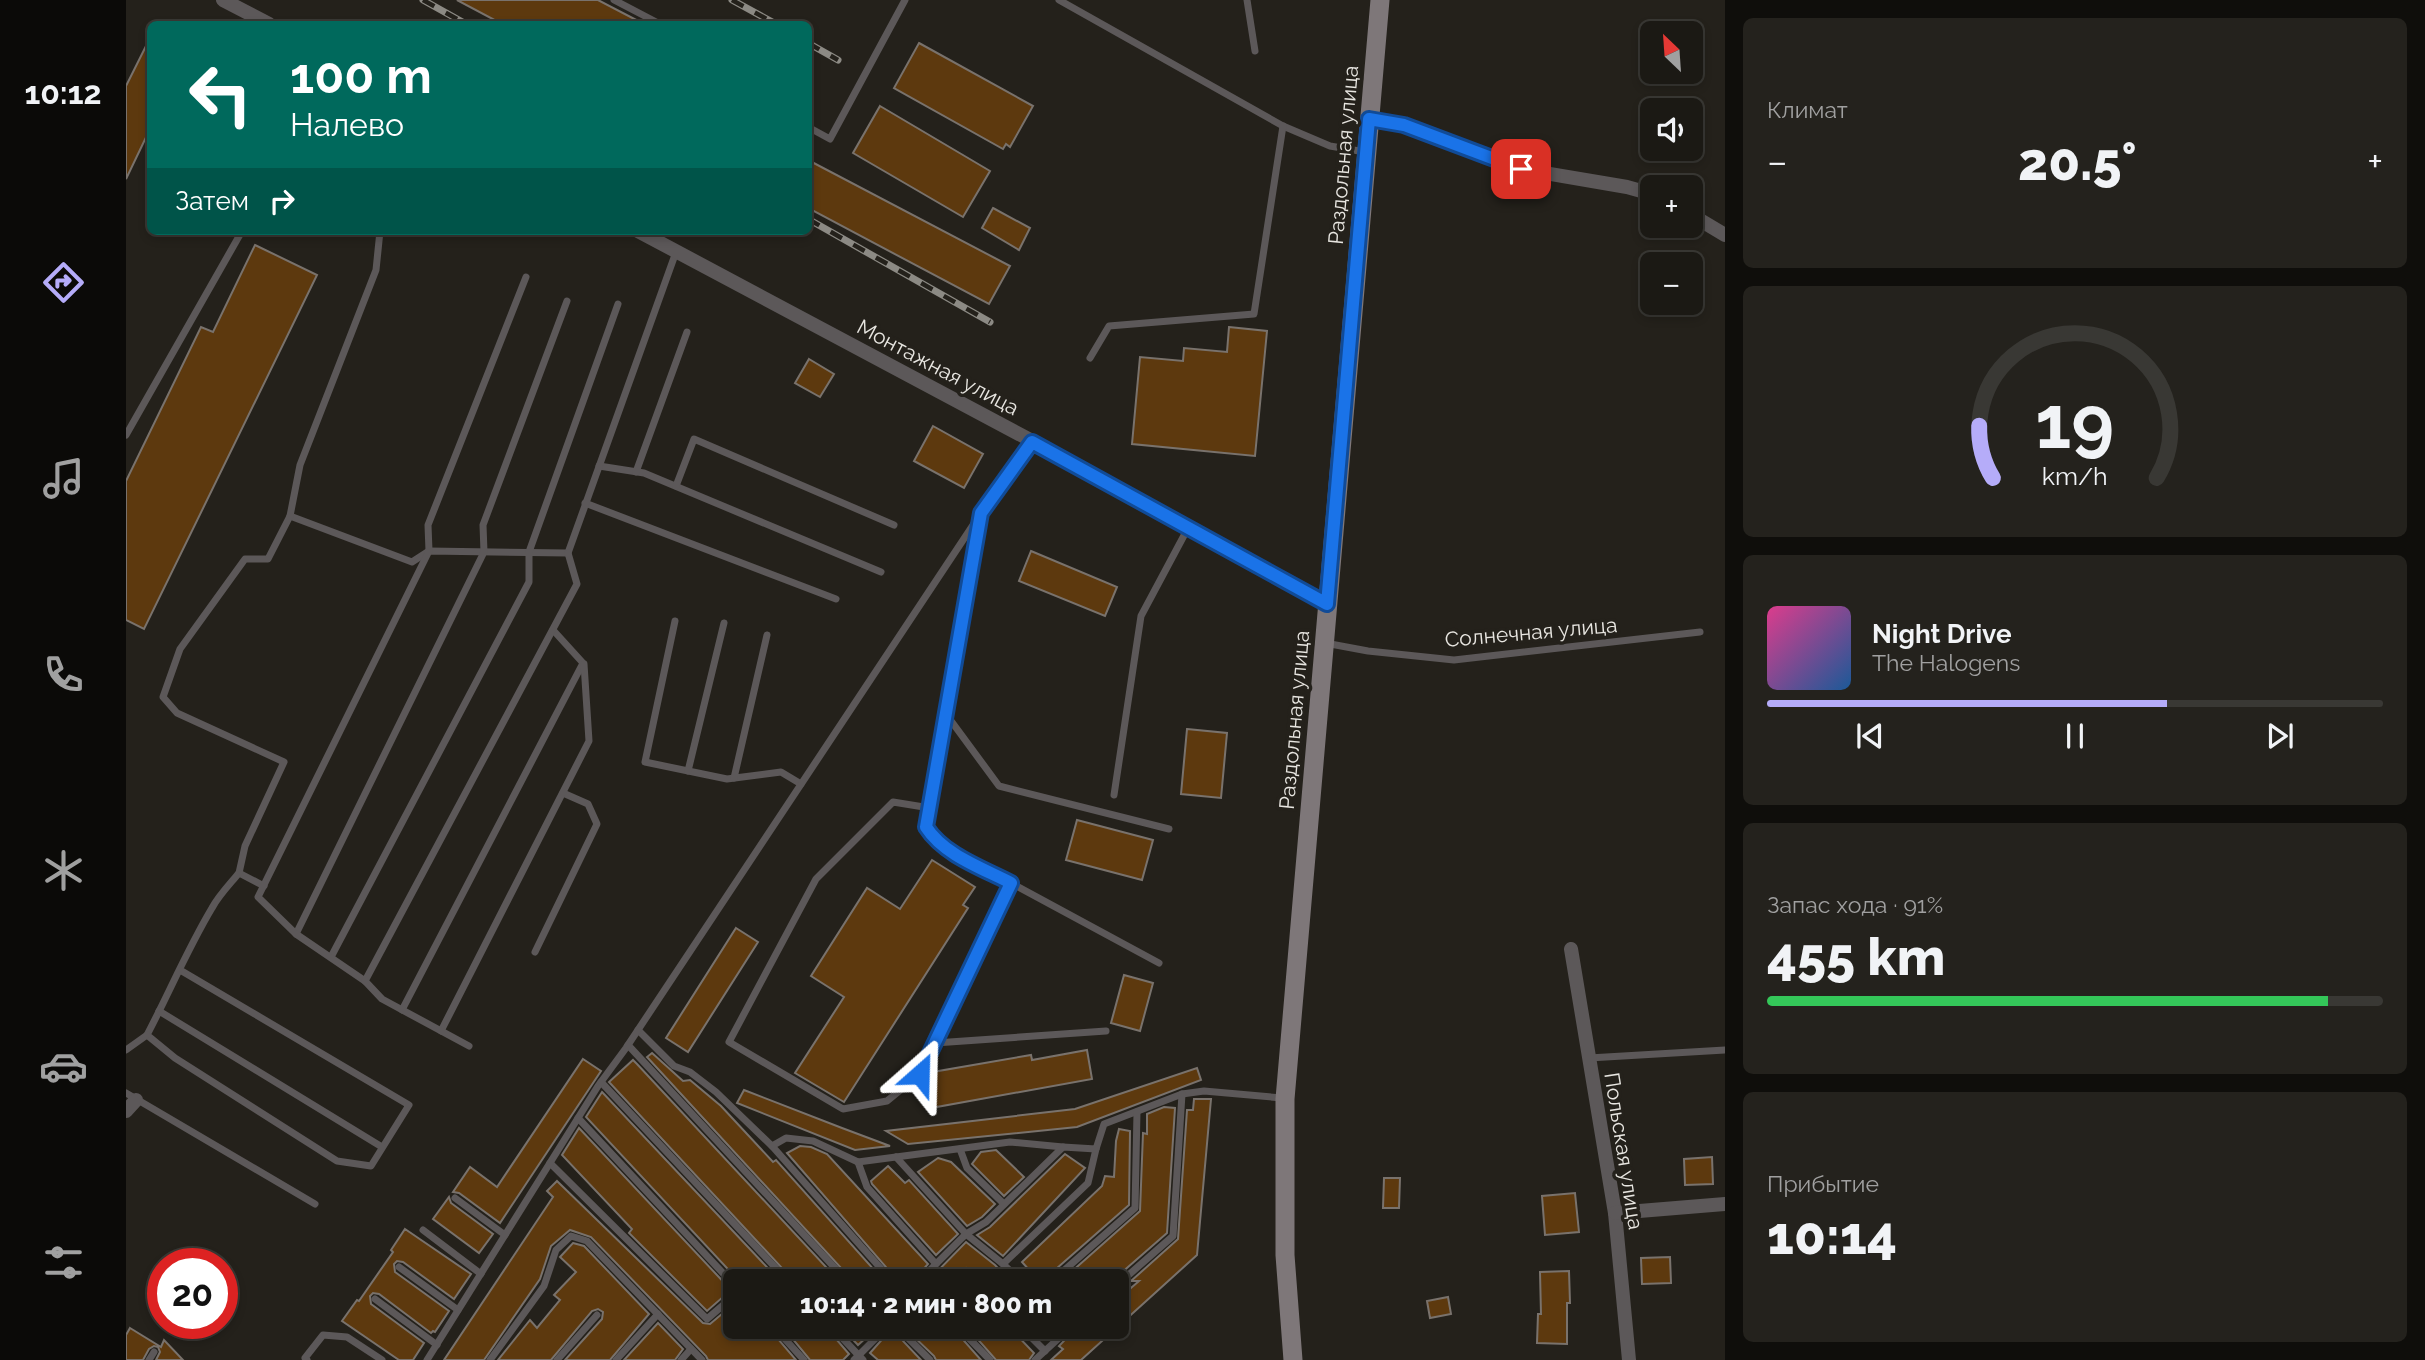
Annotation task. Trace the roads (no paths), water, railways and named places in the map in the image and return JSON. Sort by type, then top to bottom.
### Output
[{"type":"main road","name":"Раздольная улица","points":[[1293,1360],[1285,1255],[1284,1099],[1380,0]]},
{"type":"street","points":[[223,0],[263,21]]},
{"type":"street","points":[[1369,119],[1404,125],[1521,169],[1640,191]]},
{"type":"street","points":[[1703,222],[1725,236]]},
{"type":"street","name":"Монтажная улица","points":[[646,235],[1327,604]]},
{"type":"street","name":"Польская улица","points":[[1571,949],[1615,1213],[1629,1360]]},
{"type":"street","points":[[1615,1213],[1725,1204]]},
{"type":"lane","points":[[614,0],[654,21]]},
{"type":"lane","points":[[812,129],[830,139],[905,0]]},
{"type":"lane","points":[[1059,0],[1283,126],[1330,146],[1366,152]]},
{"type":"lane","points":[[1247,0],[1255,51]]},
{"type":"lane","points":[[1090,358],[1109,326],[1254,314],[1283,126]]},
{"type":"lane","points":[[126,435],[240,235]]},
{"type":"lane","points":[[126,1050],[147,1035],[213,906],[239,873],[245,845],[284,762],[177,712],[163,697],[180,649],[245,559],[268,559],[290,516],[300,465],[376,270],[380,235]]},
{"type":"lane","points":[[365,981],[577,584],[568,553],[676,251]]},
{"type":"lane","points":[[469,1046],[382,999],[365,981],[296,934],[258,897],[429,551],[428,525],[526,276]]},
{"type":"lane","points":[[296,934],[484,552],[483,526],[567,301]]},
{"type":"lane","points":[[331,957],[528,582],[529,552],[618,304]]},
{"type":"lane","points":[[636,472],[687,332]]},
{"type":"lane","points":[[676,486],[694,439],[894,525]]},
{"type":"lane","points":[[427,1360],[601,1082],[981,513],[1032,442]]},
{"type":"lane","points":[[599,466],[636,472],[676,486],[881,572]]},
{"type":"lane","points":[[585,503],[836,599]]},
{"type":"lane","points":[[981,513],[926,827],[944,847],[1159,963]]},
{"type":"lane","points":[[290,516],[412,562],[429,551],[568,553]]},
{"type":"lane","points":[[1114,795],[1141,616],[1188,528]]},
{"type":"lane","points":[[675,621],[645,762],[727,779],[781,772],[801,784]]},
{"type":"lane","points":[[688,771],[724,623]]},
{"type":"lane","points":[[441,1031],[589,741],[583,663],[553,630]]},
{"type":"lane","name":"Солнечная улица","points":[[1324,643],[1368,651],[1454,660],[1700,632]]},
{"type":"lane","points":[[734,778],[767,635]]},
{"type":"lane","points":[[402,1010],[583,663]]},
{"type":"lane","points":[[946,714],[999,786],[1169,829]]},
{"type":"lane","points":[[535,952],[597,824],[588,804],[563,793]]},
{"type":"lane","points":[[930,808],[892,802],[816,879],[729,1042],[843,1109],[887,1101],[920,1074],[1011,883]]},
{"type":"lane","points":[[239,873],[264,886]]},
{"type":"lane","points":[[147,1035],[175,1058],[337,1161],[371,1166],[409,1105],[180,970]]},
{"type":"lane","points":[[159,1011],[382,1147]]},
{"type":"lane","points":[[638,1030],[674,1066],[690,1072],[716,1092],[772,1146],[881,1269]]},
{"type":"lane","points":[[934,1043],[1107,1031]]},
{"type":"lane","points":[[628,1045],[836,1269]]},
{"type":"lane","points":[[1588,1058],[1725,1050]]},
{"type":"lane","points":[[601,1082],[777,1269]]},
{"type":"lane","points":[[1003,1264],[1088,1183],[1104,1124],[1182,1094],[1204,1091],[1284,1099]]},
{"type":"lane","points":[[1129,1275],[1173,1236],[1182,1094]]},
{"type":"lane","points":[[130,1102],[315,1204]]},
{"type":"lane","points":[[1066,1269],[1135,1208],[1137,1112]]},
{"type":"lane","points":[[578,1118],[723,1273]]},
{"type":"lane","points":[[772,1146],[786,1138],[813,1141],[858,1161],[1010,1142],[1096,1149]]},
{"type":"lane","points":[[931,1269],[966,1234],[986,1222],[1063,1147]]},
{"type":"lane","points":[[960,1149],[967,1168],[1004,1204]]},
{"type":"lane","points":[[897,1157],[966,1234],[1008,1269]]},
{"type":"lane","points":[[858,1161],[867,1187],[936,1264]]},
{"type":"lane","points":[[551,1163],[707,1319],[723,1305]]},
{"type":"lane","points":[[455,1198],[505,1235]]},
{"type":"lane","points":[[423,1230],[481,1274]]},
{"type":"lane","points":[[490,1360],[544,1286],[556,1250],[571,1236],[587,1241],[702,1360]]},
{"type":"lane","points":[[399,1267],[458,1310]]},
{"type":"lane","points":[[375,1299],[437,1345]]},
{"type":"lane","points":[[616,1360],[657,1314]]},
{"type":"lane","points":[[557,1360],[597,1315]]},
{"type":"lane","points":[[307,1360],[305,1358],[323,1335],[347,1337],[382,1360]]},
{"type":"lane","points":[[785,1339],[804,1360]]},
{"type":"lane","points":[[842,1339],[858,1359],[876,1339]]},
{"type":"lane","points":[[909,1339],[930,1360]]},
{"type":"lane","points":[[970,1339],[990,1360]]},
{"type":"lane","points":[[1033,1339],[1045,1351]]},
{"type":"lane","points":[[1035,1360],[1058,1339]]},
{"type":"lane","points":[[681,1360],[691,1349]]},
{"type":"lane","points":[[149,1360],[154,1352]]},
{"type":"railway","points":[[423,0],[461,21]]},
{"type":"railway","points":[[732,0],[770,21]]},
{"type":"railway","points":[[812,45],[838,60]]},
{"type":"railway","points":[[812,221],[990,322]]}]
